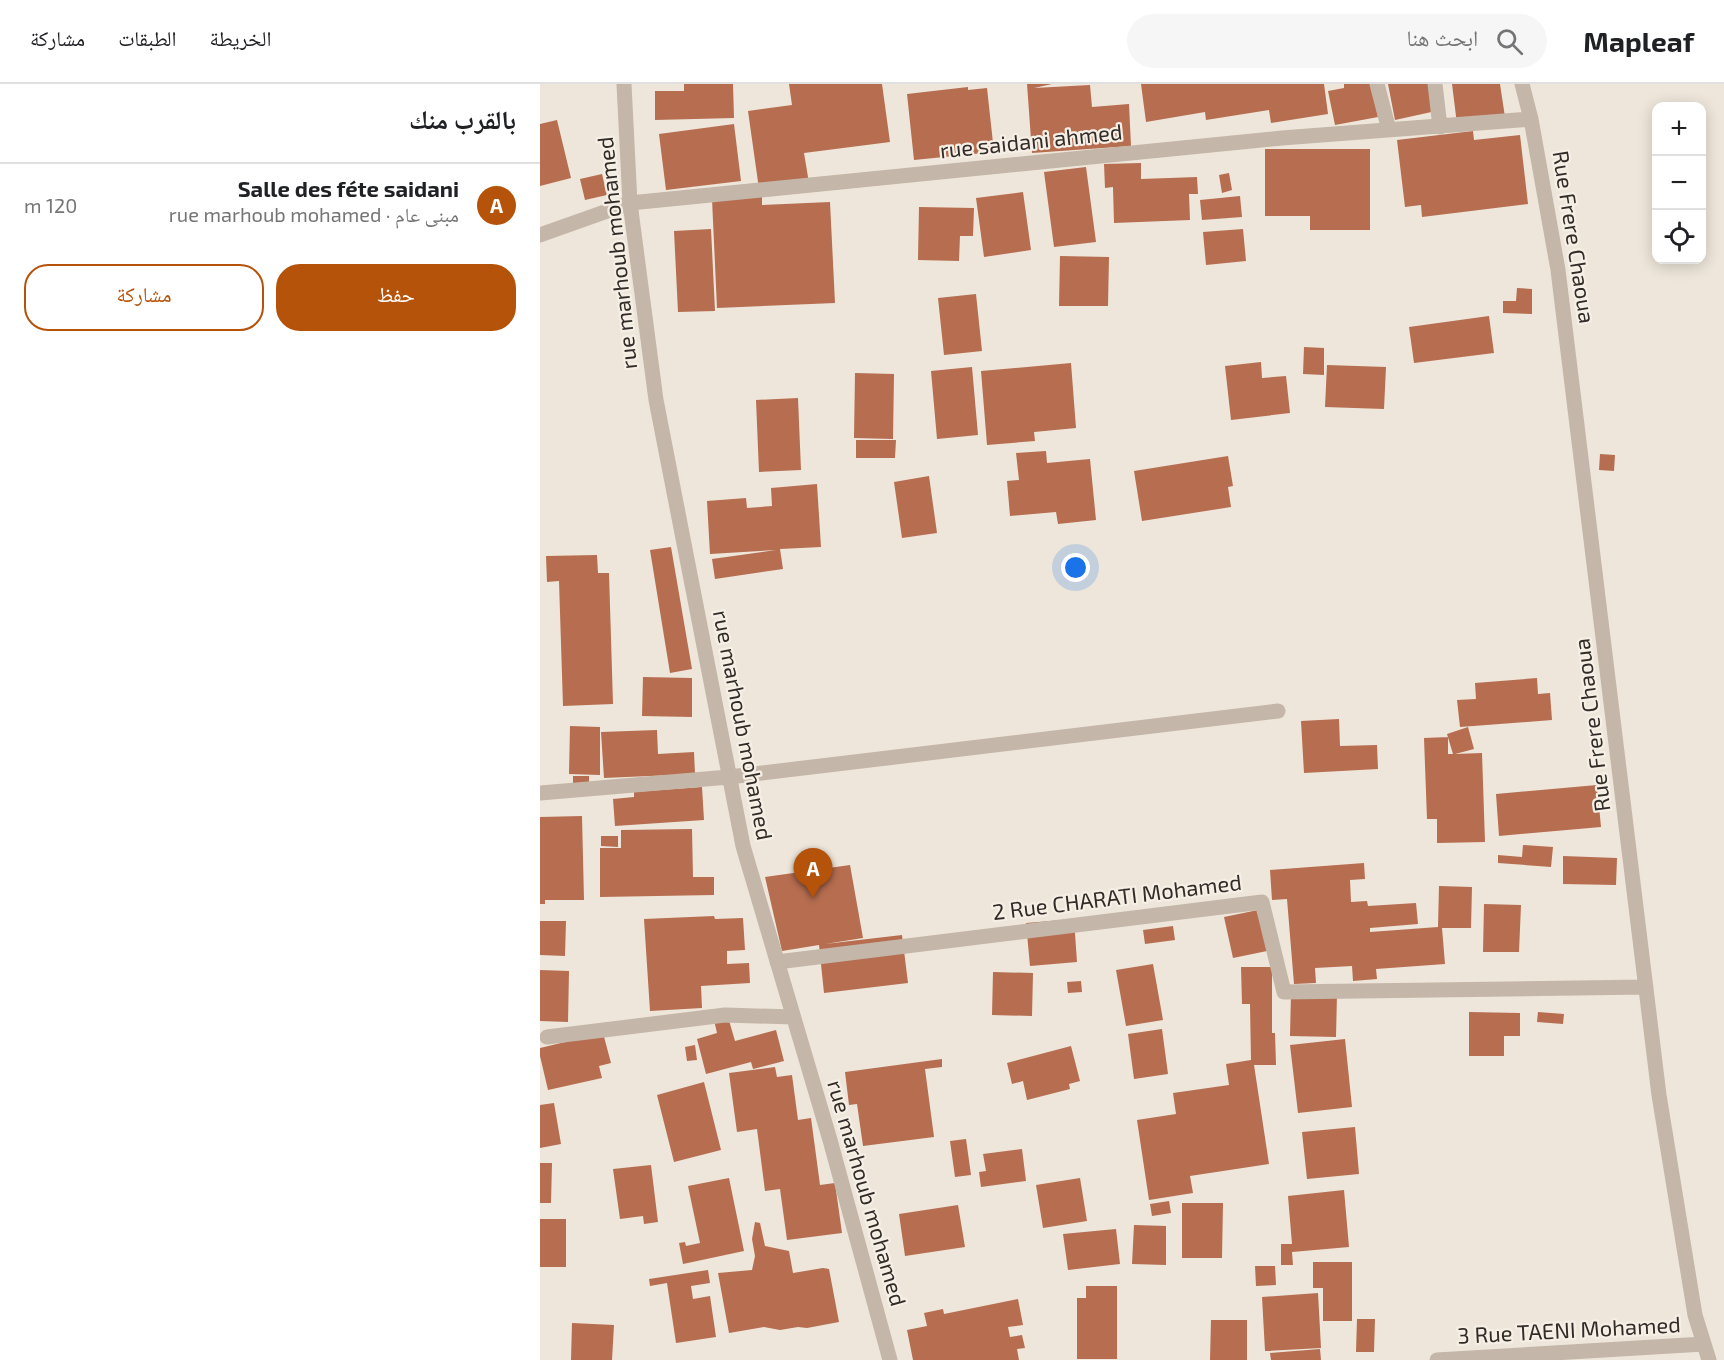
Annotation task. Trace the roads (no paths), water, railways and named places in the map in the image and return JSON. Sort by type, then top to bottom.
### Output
[{"type":"street","name":"rue marhoub mohamed","points":[[624,84],[630,203],[656,400],[743,846],[833,1152],[890,1360]]},
{"type":"street","points":[[1377,84],[1389,130]]},
{"type":"street","points":[[1435,84],[1440,127]]},
{"type":"street","name":"Rue Frere Chaoua","points":[[1522,84],[1531,119],[1558,270],[1661,1107],[1695,1315],[1709,1360]]},
{"type":"street","name":"rue saidani ahmed","points":[[540,235],[630,203],[1282,138],[1531,119]]},
{"type":"street","points":[[540,793],[729,777],[1278,711]]},
{"type":"street","name":"2 Rue CHARATI Mohamed","points":[[777,962],[1262,902],[1284,992],[1646,987]]},
{"type":"street","points":[[547,1037],[725,1015],[793,1017]]},
{"type":"street","name":"3 Rue TAENI Mohamed","points":[[1437,1360],[1704,1344]]},
{"type":"place","name":"Salle des féte saidani","points":[[813,898]]}]
